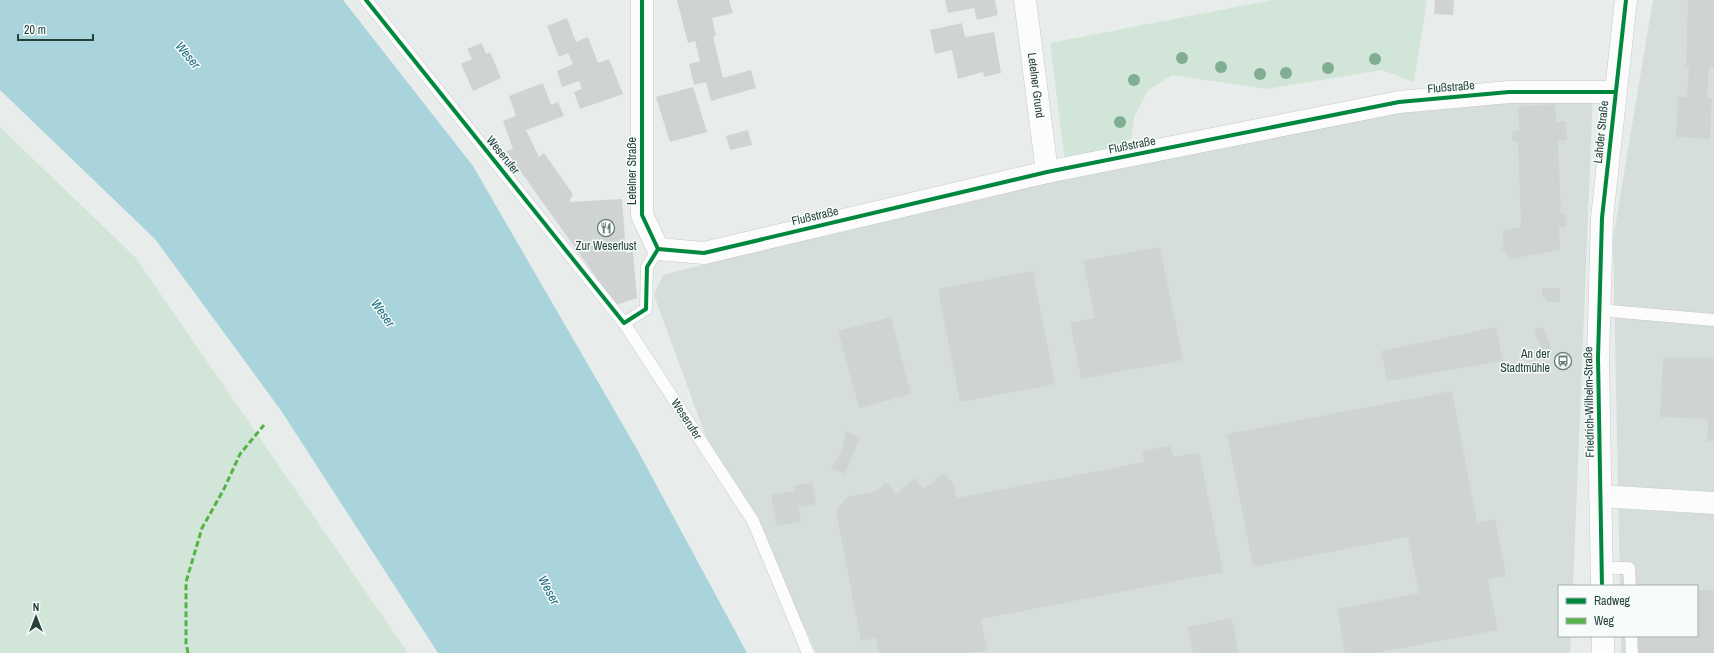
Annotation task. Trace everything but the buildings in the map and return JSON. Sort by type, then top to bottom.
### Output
[{"type":"street","name":"Letelner Straße","points":[[642,0],[642,215],[658,249]]},
{"type":"street","name":"Letelner Grund","points":[[1025,0],[1047,172]]},
{"type":"street","name":"Lahder Straße","points":[[1602,218],[1626,0]]},
{"type":"street","name":"Flußstraße","points":[[658,249],[704,253],[1047,172],[1399,102],[1509,92],[1615,92]]},
{"type":"street","name":"Friedrich-Wilhelm-Straße","points":[[1602,218],[1598,310],[1602,577]]},
{"type":"street","points":[[1600,496],[1714,503]]},
{"type":"street","points":[[1603,637],[1603,653]]},
{"type":"lane","name":"Weserufer","points":[[366,0],[624,323],[753,521],[808,653]]},
{"type":"lane","points":[[624,323],[646,309],[647,267],[658,249]]},
{"type":"lane","points":[[1598,310],[1714,320]]},
{"type":"lane","points":[[1602,577],[1629,568],[1630,585]]},
{"type":"lane","points":[[1631,637],[1632,653]]},
{"type":"shaded area","points":[[1653,0],[1714,0],[1714,653],[1621,653],[1621,637],[1698,637],[1698,585],[1620,585],[1613,239]]},
{"type":"shaded area","points":[[1593,92],[1573,585],[1558,585],[1558,637],[1571,637],[1570,653],[816,653],[807,632],[706,437],[654,295],[663,275],[1041,178],[1357,117]]},
{"type":"green space","points":[[1272,0],[1427,0],[1414,82],[1382,70],[1267,89],[1172,75],[1148,90],[1134,117],[1131,139],[1065,163],[1050,43]]},
{"type":"green space","points":[[0,127],[135,257],[408,653],[0,653]]},
{"type":"water","name":"Weser","points":[[0,0],[343,0],[473,166],[638,451],[747,653],[438,653],[280,409],[155,239],[0,90]]},
{"type":"marked path","points":[[188,653],[186,643],[186,582],[202,528],[224,489],[240,454],[264,425]]},
{"type":"cycle path","points":[[366,0],[624,323],[646,309],[647,267],[658,249]]},
{"type":"cycle path","points":[[642,0],[642,215],[658,249]]},
{"type":"cycle path","points":[[1602,585],[1598,358],[1602,218],[1626,0]]},
{"type":"cycle path","points":[[658,249],[704,253],[1047,172],[1399,102],[1509,92],[1615,92]]},
{"type":"place","name":"Zur Weserlust","points":[[606,228]]},
{"type":"place","name":"An der Stadtmühle","points":[[1563,361]]}]
